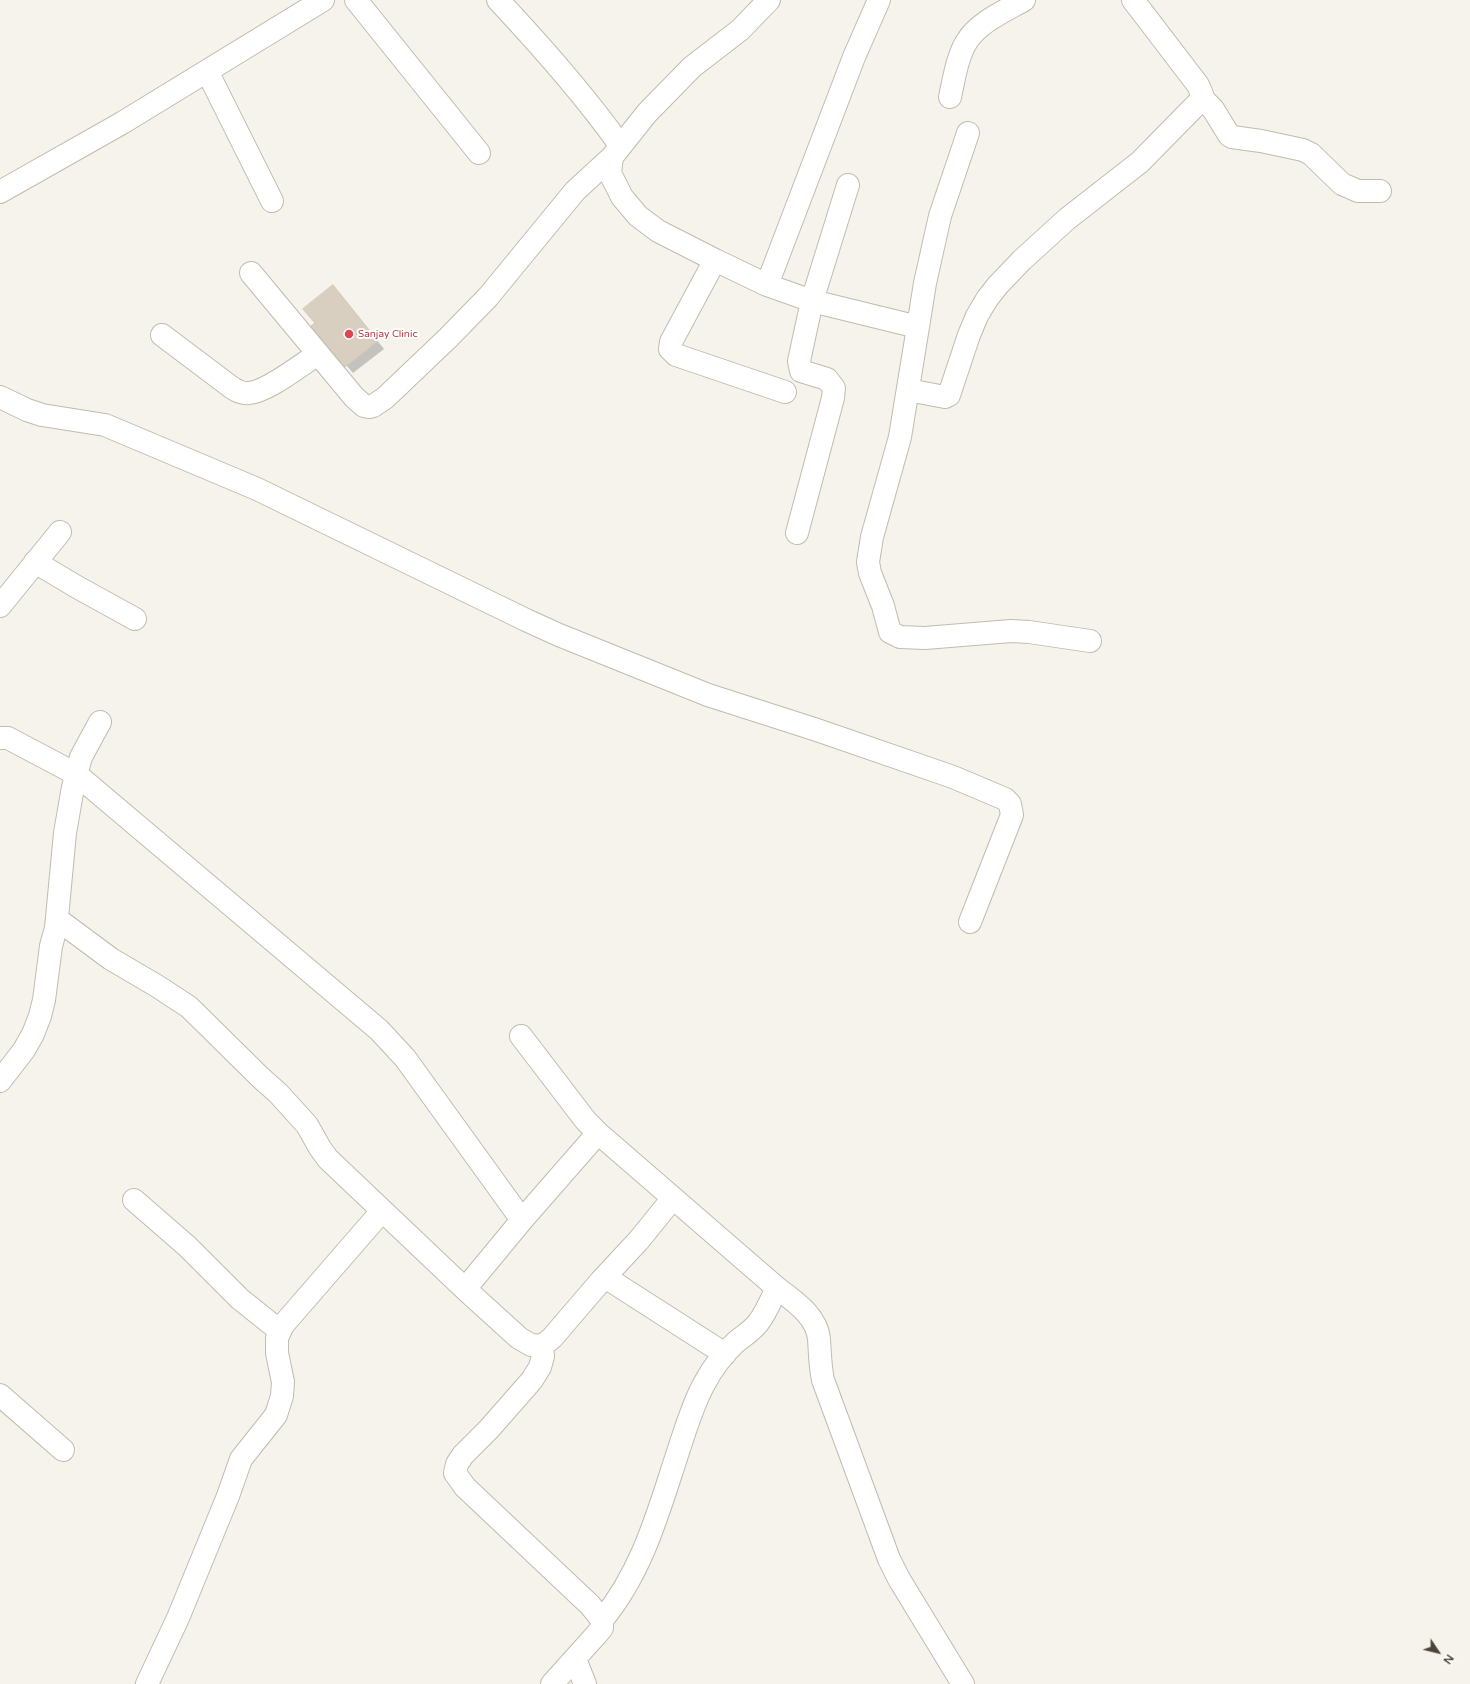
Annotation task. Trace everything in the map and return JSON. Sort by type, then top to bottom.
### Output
[{"type":"street","points":[[0,192],[122,123],[323,0]]},
{"type":"street","points":[[356,0],[479,152]]},
{"type":"street","points":[[498,0],[582,94],[616,151],[610,173],[622,197],[638,216],[658,230],[767,285],[812,301],[918,327]]},
{"type":"street","points":[[251,273],[360,402],[369,407],[378,404],[448,338],[488,297],[575,191],[616,151],[647,113],[692,67],[740,30],[769,0]]},
{"type":"street","points":[[767,285],[854,57],[879,0]]},
{"type":"street","points":[[950,97],[959,60],[967,40],[988,22],[1024,0]]},
{"type":"street","points":[[1132,0],[1198,85],[1201,90],[1202,98],[1213,109],[1229,135],[1232,137],[1261,140],[1303,150],[1311,154],[1342,184],[1358,190],[1380,191]]},
{"type":"street","points":[[207,71],[272,201]]},
{"type":"street","points":[[908,390],[942,396],[949,395],[977,316],[998,285],[1022,260],[1067,219],[1140,162],[1193,110],[1202,98]]},
{"type":"street","points":[[968,133],[940,216],[925,283],[899,443],[872,537],[868,562],[870,573],[883,606],[890,632],[900,637],[925,638],[1011,631],[1029,632],[1090,641]]},
{"type":"street","points":[[797,533],[833,398],[834,388],[827,379],[801,370],[798,361],[812,301],[848,185]]},
{"type":"street","points":[[715,260],[671,342],[670,349],[676,355],[785,392]]},
{"type":"street","points":[[162,336],[232,388],[241,392],[249,393],[267,387],[318,354]]},
{"type":"street","points":[[0,397],[42,416],[106,426],[257,489],[533,623],[708,695],[817,730],[953,777],[1005,799],[1010,804],[1012,815],[970,922]]},
{"type":"street","points":[[0,606],[60,532]]},
{"type":"street","points":[[35,562],[135,619]]},
{"type":"street","points":[[0,1081],[24,1050],[33,1034],[40,1016],[48,981],[50,958],[57,919],[65,833],[76,774],[81,757],[100,722]]},
{"type":"street","points":[[0,738],[8,738],[76,774],[379,1030],[405,1058],[522,1220]]},
{"type":"street","points":[[57,919],[111,959],[189,1007],[278,1093],[307,1125],[328,1159],[465,1289],[519,1338],[531,1345],[542,1346],[552,1338],[631,1249],[673,1198]]},
{"type":"street","points":[[521,1036],[586,1121],[598,1133],[777,1288],[796,1302],[816,1324],[819,1340],[820,1367],[823,1380],[889,1559],[899,1579],[964,1684]]},
{"type":"street","points":[[465,1289],[522,1220],[598,1133]]},
{"type":"street","points":[[134,1200],[188,1247],[240,1299],[280,1331]]},
{"type":"street","points":[[147,1684],[181,1611],[228,1496],[241,1459],[276,1415],[282,1396],[283,1382],[276,1338],[283,1325],[382,1211]]},
{"type":"street","points":[[605,1277],[725,1354]]},
{"type":"street","points":[[602,1620],[616,1604],[645,1549],[683,1435],[704,1384],[725,1354],[736,1342],[758,1324],[777,1288]]},
{"type":"street","points":[[542,1346],[543,1356],[540,1367],[532,1380],[489,1429],[463,1455],[457,1464],[455,1473],[465,1487],[590,1605],[602,1620],[602,1628],[552,1684]]},
{"type":"street","points":[[0,1395],[63,1450]]},
{"type":"street","points":[[575,1659],[585,1684]]},
{"type":"building","points":[[333,285],[378,341],[345,367],[311,326],[315,323],[303,309]]},
{"type":"place","name":"Sanjay Clinic","points":[[349,334]]}]
